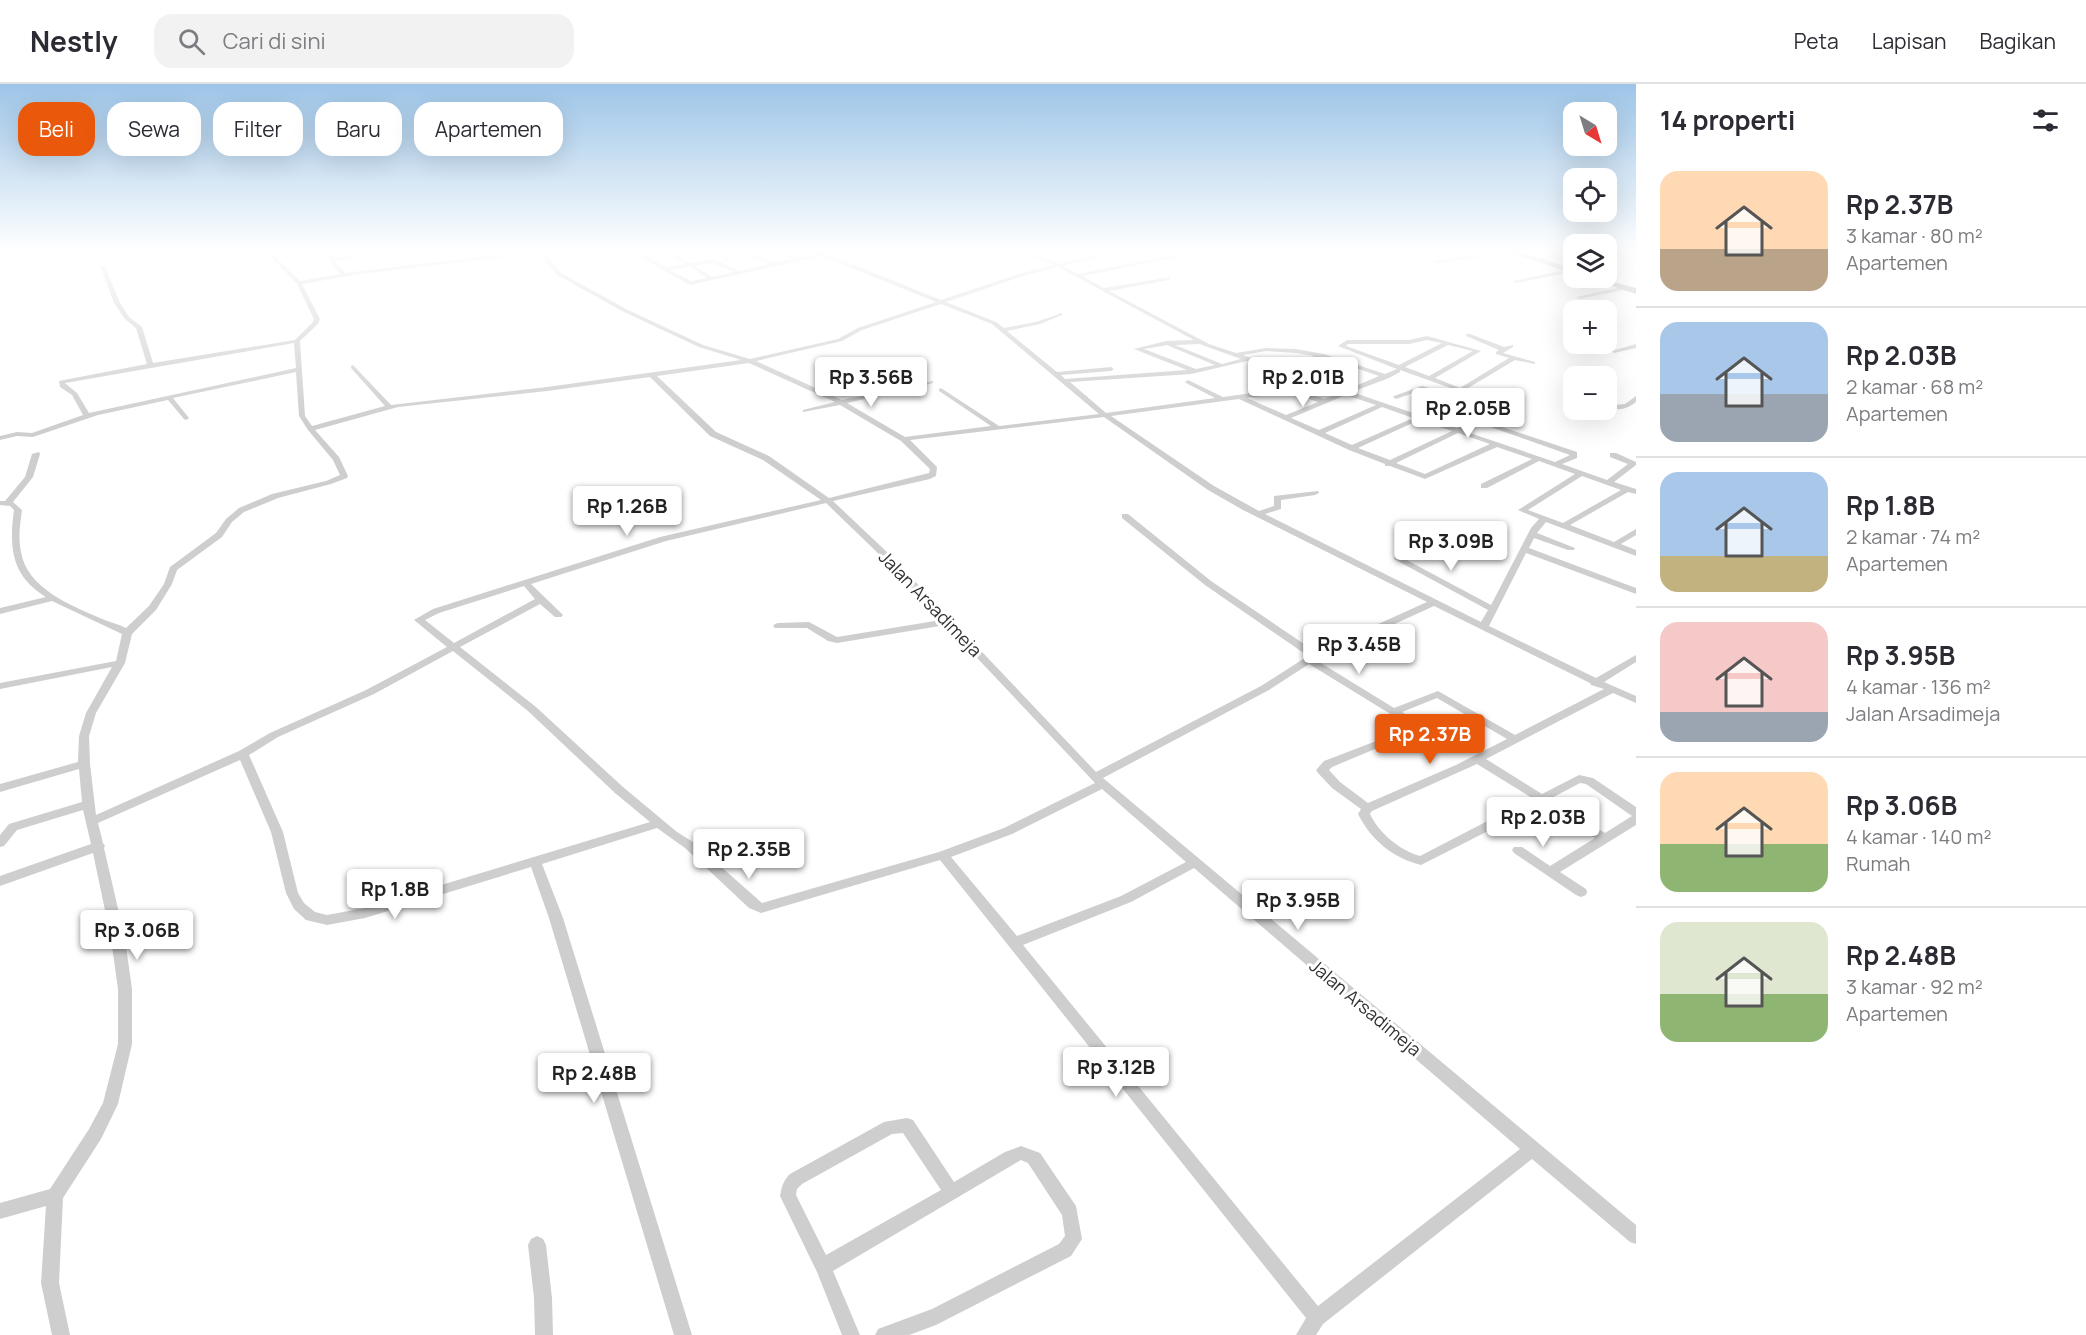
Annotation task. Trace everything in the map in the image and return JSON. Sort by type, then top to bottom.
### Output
[{"type":"street","points":[[120,307],[138,327],[151,365]]},
{"type":"street","points":[[86,417],[77,396],[62,386],[62,382],[297,341],[318,319],[312,307]]},
{"type":"street","points":[[620,307],[701,346],[750,361],[840,402],[904,439],[934,469],[933,474],[828,501],[684,533],[436,611],[419,620],[422,625],[532,709],[620,790],[711,863],[747,901],[761,908],[943,855],[1008,831],[1265,688],[1312,658],[1436,602]]},
{"type":"street","points":[[310,429],[389,407],[750,361],[840,340],[860,329],[926,307]]},
{"type":"street","points":[[955,307],[994,323],[1105,415],[1211,488],[1595,683],[1636,700]]},
{"type":"street","points":[[1135,307],[1199,342],[1632,490]]},
{"type":"street","points":[[1003,330],[1038,323],[1060,314]]},
{"type":"street","points":[[1468,335],[1507,348],[1498,353],[1533,363]]},
{"type":"street","points":[[1430,379],[1479,352],[1427,338],[1398,342],[1347,342],[1340,345],[1398,370],[1461,390]]},
{"type":"street","points":[[61,1335],[50,1283],[55,1196],[95,1134],[110,1104],[125,1044],[122,969],[99,846],[88,804],[84,736],[91,713],[120,663],[127,633],[153,608],[168,584],[172,569],[219,535],[223,527],[242,510],[344,476],[336,459],[302,416],[297,341]]},
{"type":"street","points":[[1195,371],[1137,349],[1166,343],[1199,342]]},
{"type":"street","points":[[1368,356],[1398,342]]},
{"type":"street","points":[[1166,343],[1222,366]]},
{"type":"street","points":[[1286,418],[1387,376],[1447,343]]},
{"type":"street","points":[[1617,350],[1636,346]]},
{"type":"street","points":[[1236,355],[1270,349],[1302,350],[1387,376]]},
{"type":"street","points":[[1323,355],[1266,380],[1326,402]]},
{"type":"street","points":[[1352,448],[1419,417],[1455,397],[1461,390],[1514,358]]},
{"type":"street","points":[[1063,381],[1195,371],[1246,359]]},
{"type":"street","points":[[1315,382],[1356,366]]},
{"type":"street","points":[[353,367],[389,407]]},
{"type":"street","points":[[0,438],[17,434],[29,436],[86,417],[299,369]]},
{"type":"street","points":[[1054,374],[1111,369]]},
{"type":"street","name":"Jalan Arsadimeja","points":[[651,374],[713,434],[766,458],[828,501],[948,622],[1099,781],[1636,1236]]},
{"type":"street","points":[[805,411],[931,382]]},
{"type":"street","points":[[1188,382],[1221,399]]},
{"type":"street","points":[[1396,397],[1422,387],[1455,397]]},
{"type":"street","points":[[941,390],[998,428]]},
{"type":"street","points":[[904,439],[1289,390]]},
{"type":"street","points":[[169,397],[186,418]]},
{"type":"street","points":[[1238,397],[1388,464],[1427,478],[1497,444]]},
{"type":"street","points":[[1617,407],[1627,406],[1636,398]]},
{"type":"street","points":[[1318,433],[1382,405]]},
{"type":"street","points":[[1388,464],[1457,430],[1482,422],[1574,453],[1574,456],[1557,464]]},
{"type":"street","points":[[36,454],[29,477],[4,503],[18,510],[12,534],[23,572],[31,584],[51,599],[127,633]]},
{"type":"street","points":[[1609,482],[1633,463],[1613,455]]},
{"type":"street","points":[[1484,486],[1539,458]]},
{"type":"street","points":[[1582,473],[1522,508],[1544,519],[1636,553]]},
{"type":"street","points":[[1563,526],[1632,490]]},
{"type":"street","points":[[1259,514],[1278,507],[1277,498],[1315,493]]},
{"type":"street","points":[[1125,516],[1208,583],[1312,658],[1440,740]]},
{"type":"street","points":[[1484,626],[1532,534],[1544,519]]},
{"type":"street","points":[[1614,545],[1636,531]]},
{"type":"street","points":[[1532,534],[1571,548]]},
{"type":"street","points":[[1524,549],[1636,591]]},
{"type":"street","points":[[1398,559],[1492,609]]},
{"type":"street","points":[[526,583],[558,615]]},
{"type":"street","points":[[0,611],[51,599]]},
{"type":"street","points":[[93,821],[243,754],[274,735],[369,692],[541,600]]},
{"type":"street","points":[[778,626],[809,625],[837,640],[948,622]]},
{"type":"street","points":[[1595,683],[1636,658]]},
{"type":"street","points":[[0,686],[120,663]]},
{"type":"street","points":[[1367,808],[1478,759],[1611,690]]},
{"type":"street","points":[[1393,712],[1438,694],[1516,740]]},
{"type":"street","points":[[1367,808],[1336,785],[1322,770],[1329,764],[1383,742]]},
{"type":"street","points":[[243,754],[278,832],[292,893],[299,906],[311,916],[327,920],[366,913],[660,823]]},
{"type":"street","points":[[1478,759],[1540,800],[1604,838]]},
{"type":"street","points":[[0,788],[84,764]]},
{"type":"street","points":[[1367,808],[1365,818],[1379,835],[1409,858],[1421,861],[1584,779],[1636,813]]},
{"type":"street","points":[[0,843],[5,841],[12,827],[88,804]]},
{"type":"street","points":[[1550,872],[1636,819]]},
{"type":"street","points":[[0,881],[99,846]]},
{"type":"street","points":[[1518,850],[1581,892]]},
{"type":"street","points":[[943,855],[1317,1318]]},
{"type":"street","points":[[535,862],[556,918],[683,1335]]},
{"type":"street","points":[[1014,943],[1126,899],[1194,863]]},
{"type":"street","points":[[851,1335],[823,1267],[788,1196],[790,1185],[796,1179],[890,1127],[907,1125],[952,1193]]},
{"type":"street","points":[[1305,1335],[1317,1318],[1532,1149]]},
{"type":"street","points":[[823,1267],[1011,1157],[1022,1153],[1034,1158],[1070,1212],[1074,1239],[1065,1250],[936,1316],[884,1335]]},
{"type":"street","points":[[0,1211],[55,1196]]},
{"type":"street","points":[[537,1245],[543,1298],[544,1335]]}]
